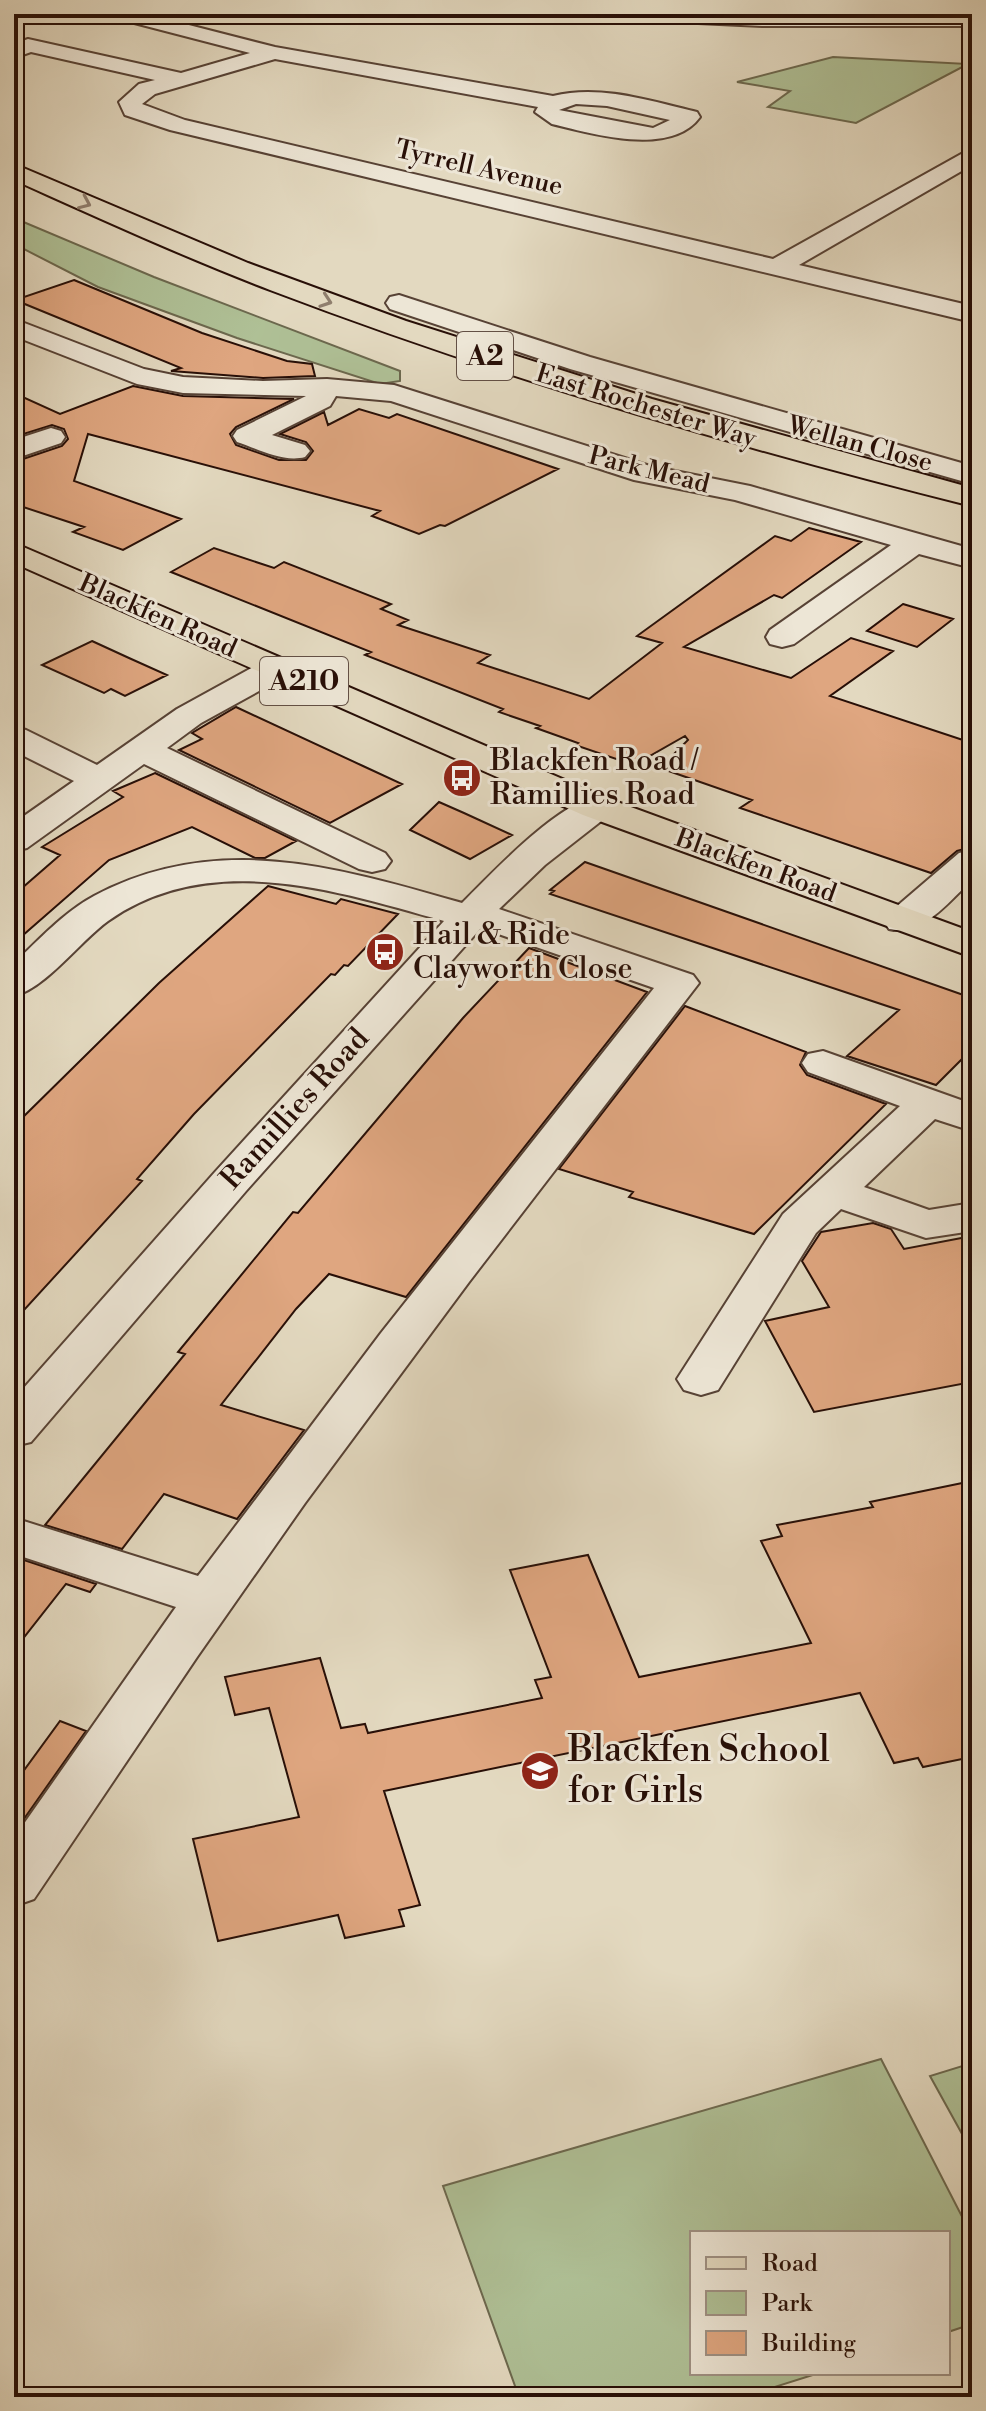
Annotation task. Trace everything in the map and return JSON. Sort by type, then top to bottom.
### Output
[{"type":"main road","name":"East Rochester Way","points":[[14,171],[174,242],[315,298],[515,366],[788,449],[972,497]]},
{"type":"main road","name":"East Rochester Way","points":[[149,260],[384,350],[686,446]]},
{"type":"main road","name":"East Rochester Way","points":[[762,468],[972,524]]},
{"type":"main road","name":"Blackfen Road","points":[[14,552],[596,807],[972,945]]},
{"type":"street","points":[[122,14],[274,53],[553,103],[576,97],[598,98],[672,110],[689,117],[668,132],[653,135],[560,119],[546,112],[553,103]]},
{"type":"street","points":[[634,14],[762,20],[972,20]]},
{"type":"street","points":[[14,52],[28,45],[181,79]]},
{"type":"street","name":"Tyrrell Avenue","points":[[274,53],[181,79],[138,94],[130,102],[133,110],[178,125],[972,314]]},
{"type":"street","points":[[778,267],[972,155]]},
{"type":"street","name":"Wellan Close","points":[[399,303],[439,307],[669,390],[972,475]]},
{"type":"street","name":"Park Mead","points":[[14,327],[137,376],[183,385],[263,389],[327,387],[394,393],[644,474],[739,492],[972,559]]},
{"type":"street","points":[[14,352],[41,339]]},
{"type":"street","points":[[295,451],[247,436],[320,400],[327,387]]},
{"type":"street","points":[[14,450],[51,437]]},
{"type":"street","points":[[782,637],[914,543]]},
{"type":"street","points":[[14,840],[189,716],[276,668]]},
{"type":"street","points":[[14,737],[101,781]]},
{"type":"street","points":[[143,750],[372,861]]},
{"type":"street","name":"Ramillies Road","points":[[14,1430],[216,1196],[473,915],[523,862],[596,807]]},
{"type":"street","points":[[903,921],[972,861]]},
{"type":"street","points":[[14,984],[86,919],[108,904],[159,881],[232,868],[286,870],[473,915],[679,983],[503,1204],[210,1599],[14,1883]]},
{"type":"street","points":[[823,1063],[972,1118]]},
{"type":"street","points":[[701,1379],[799,1224],[929,1102]]},
{"type":"street","points":[[832,1191],[926,1224],[972,1217]]},
{"type":"street","points":[[14,1536],[210,1599]]},
{"type":"green space","points":[[833,57],[968,64],[856,123],[768,107],[790,91],[737,82]]},
{"type":"green space","points":[[14,218],[154,277],[400,371],[400,381],[380,384],[237,338],[98,287],[14,244]]},
{"type":"green space","points":[[881,2059],[972,2236],[972,2324],[950,2331],[950,2231],[690,2231],[690,2375],[813,2375],[743,2397],[519,2397],[443,2186]]},
{"type":"green space","points":[[972,2063],[972,2152],[930,2076]]},
{"type":"building","points":[[74,280],[202,333],[287,361],[312,364],[315,376],[263,378],[171,371],[181,368],[15,300]]},
{"type":"building","points":[[133,386],[183,396],[294,399],[236,427],[230,434],[236,445],[279,460],[306,460],[313,451],[306,442],[280,434],[324,412],[328,425],[359,409],[389,418],[397,414],[558,469],[445,526],[440,525],[419,534],[372,516],[380,511],[88,434],[74,481],[181,519],[123,550],[73,532],[84,527],[14,504],[14,462],[62,446],[68,439],[64,429],[52,425],[14,437],[14,393],[60,414]]},
{"type":"building","points":[[809,528],[861,542],[782,598],[774,595],[684,647],[791,678],[851,638],[893,651],[830,696],[972,743],[972,847],[957,851],[931,873],[740,808],[752,800],[660,768],[688,740],[685,736],[634,765],[575,745],[578,743],[499,712],[503,709],[365,655],[371,652],[171,572],[214,548],[274,568],[284,562],[391,604],[381,609],[408,620],[398,625],[490,655],[478,663],[589,699],[662,643],[637,636],[775,536],[791,541]]},
{"type":"building","points":[[903,604],[953,619],[917,647],[867,631]]},
{"type":"building","points":[[92,641],[167,675],[125,696],[111,689],[104,693],[42,665]]},
{"type":"building","points":[[236,707],[402,784],[330,823],[179,750],[202,739],[192,733]]},
{"type":"building","points":[[155,773],[296,841],[265,858],[255,858],[192,827],[109,860],[14,943],[14,895],[60,855],[42,847],[123,797],[113,791]]},
{"type":"building","points":[[439,802],[512,835],[470,859],[410,830]]},
{"type":"building","points":[[585,862],[972,998],[972,1049],[936,1085],[847,1056],[899,1010],[550,894],[554,891],[550,890]]},
{"type":"building","points":[[268,886],[336,904],[341,899],[398,914],[348,966],[344,965],[335,975],[331,974],[194,1114],[137,1179],[142,1181],[14,1321],[14,1126],[159,983]]},
{"type":"building","points":[[529,948],[647,992],[406,1297],[329,1274],[296,1309],[221,1405],[304,1430],[237,1519],[164,1494],[122,1549],[45,1525],[185,1354],[178,1352],[293,1212],[298,1213],[463,1018]]},
{"type":"building","points":[[685,1006],[806,1052],[800,1065],[807,1075],[886,1104],[754,1234],[629,1197],[633,1192],[559,1169]]},
{"type":"building","points":[[873,1223],[891,1229],[904,1249],[972,1236],[972,1382],[814,1412],[765,1321],[829,1307],[802,1261],[821,1232]]},
{"type":"building","points":[[972,1481],[972,1757],[923,1767],[918,1758],[894,1763],[860,1693],[384,1791],[420,1905],[399,1910],[404,1926],[345,1938],[338,1915],[218,1941],[193,1839],[299,1817],[269,1708],[235,1715],[225,1677],[320,1658],[341,1728],[365,1724],[368,1733],[542,1698],[535,1680],[551,1677],[510,1570],[588,1555],[639,1677],[811,1643],[761,1541],[782,1536],[777,1525],[873,1507],[870,1502]]},
{"type":"building","points":[[18,1558],[96,1584],[90,1592],[66,1584],[14,1650],[14,1563]]},
{"type":"building","points":[[60,1721],[86,1731],[14,1833],[14,1784]]},
{"type":"place","name":"Blackfen Road / Ramillies Road","points":[[462,778]]},
{"type":"place","name":"Hail & Ride Clayworth Close","points":[[385,952]]},
{"type":"place","name":"Blackfen School for Girls","points":[[540,1771]]}]
